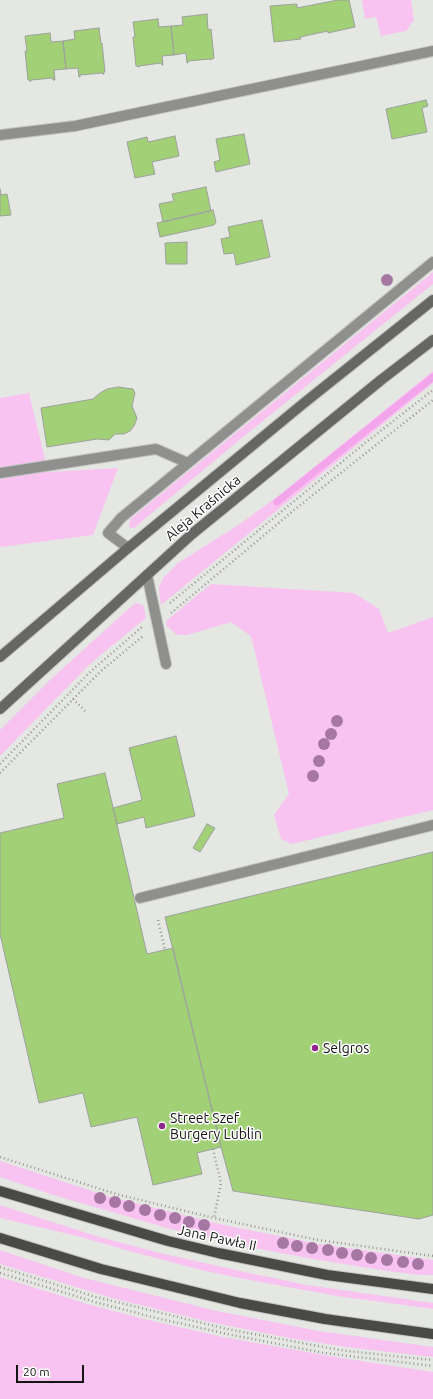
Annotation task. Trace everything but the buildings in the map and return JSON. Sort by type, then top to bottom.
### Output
[{"type":"main road","name":"Aleja Kraśnicka","points":[[0,657],[128,548],[304,403],[433,300]]},
{"type":"main road","name":"Aleja Kraśnicka","points":[[0,709],[216,514],[381,380],[433,340]]},
{"type":"main road","name":"Jana Pawła II","points":[[0,1191],[168,1241],[218,1253],[327,1275],[433,1289]]},
{"type":"main road","points":[[0,1238],[100,1269],[240,1303],[333,1320],[433,1334]]},
{"type":"street","points":[[0,135],[75,126],[433,51]]},
{"type":"street","points":[[128,548],[108,533],[121,518],[433,262]]},
{"type":"street","points":[[0,473],[156,449],[188,463]]},
{"type":"street","points":[[147,575],[166,664]]},
{"type":"street","points":[[140,898],[433,825]]},
{"type":"path","points":[[0,773],[73,699],[156,620],[365,443],[433,390]]},
{"type":"path","points":[[0,764],[91,670],[433,400]]},
{"type":"path","points":[[73,699],[85,711]]},
{"type":"path","points":[[158,920],[165,950]]},
{"type":"path","points":[[213,1149],[222,1184],[214,1218]]},
{"type":"path","points":[[0,1157],[116,1194],[214,1218],[318,1240],[433,1256]]},
{"type":"path","points":[[0,1267],[96,1297],[227,1329],[340,1350],[433,1360]]},
{"type":"path","points":[[0,1273],[95,1302],[156,1318],[232,1335],[324,1353],[433,1366]]},
{"type":"shaded area","points":[[362,0],[411,0],[414,20],[406,31],[381,36],[376,17],[365,19]]},
{"type":"shaded area","points":[[433,272],[433,284],[243,437],[134,528],[130,528],[130,520],[134,516]]},
{"type":"shaded area","points":[[433,371],[433,383],[161,605],[159,586],[164,577],[178,563],[240,524],[282,493]]},
{"type":"shaded area","points":[[29,393],[48,472],[118,468],[93,535],[0,547],[0,398]]},
{"type":"shaded area","points":[[211,584],[354,593],[379,609],[388,633],[433,617],[433,810],[292,844],[281,839],[274,815],[289,794],[251,636],[231,622],[187,635],[177,635],[166,625],[166,621]]},
{"type":"shaded area","points":[[136,603],[144,607],[146,618],[87,667],[0,756],[0,730],[52,678]]},
{"type":"shaded area","points":[[0,1161],[107,1196],[224,1225],[319,1244],[433,1260],[433,1275],[419,1275],[387,1271],[313,1259],[238,1245],[167,1228],[50,1194],[0,1177]]},
{"type":"shaded area","points":[[0,1205],[96,1236],[156,1252],[307,1285],[433,1303],[433,1309],[337,1296],[205,1271],[77,1236],[0,1218]]},
{"type":"shaded area","points":[[0,1250],[84,1278],[217,1311],[319,1331],[433,1347],[433,1357],[346,1347],[289,1338],[205,1321],[112,1298],[0,1264]]},
{"type":"shaded area","points":[[0,1277],[91,1305],[223,1337],[329,1356],[433,1372],[433,1399],[0,1399]]},
{"type":"waterway","points":[[277,502],[433,377]]},
{"type":"place","name":"Selgros","points":[[315,1048]]},
{"type":"place","name":"Street Szef Burgery Lublin","points":[[162,1126]]}]
